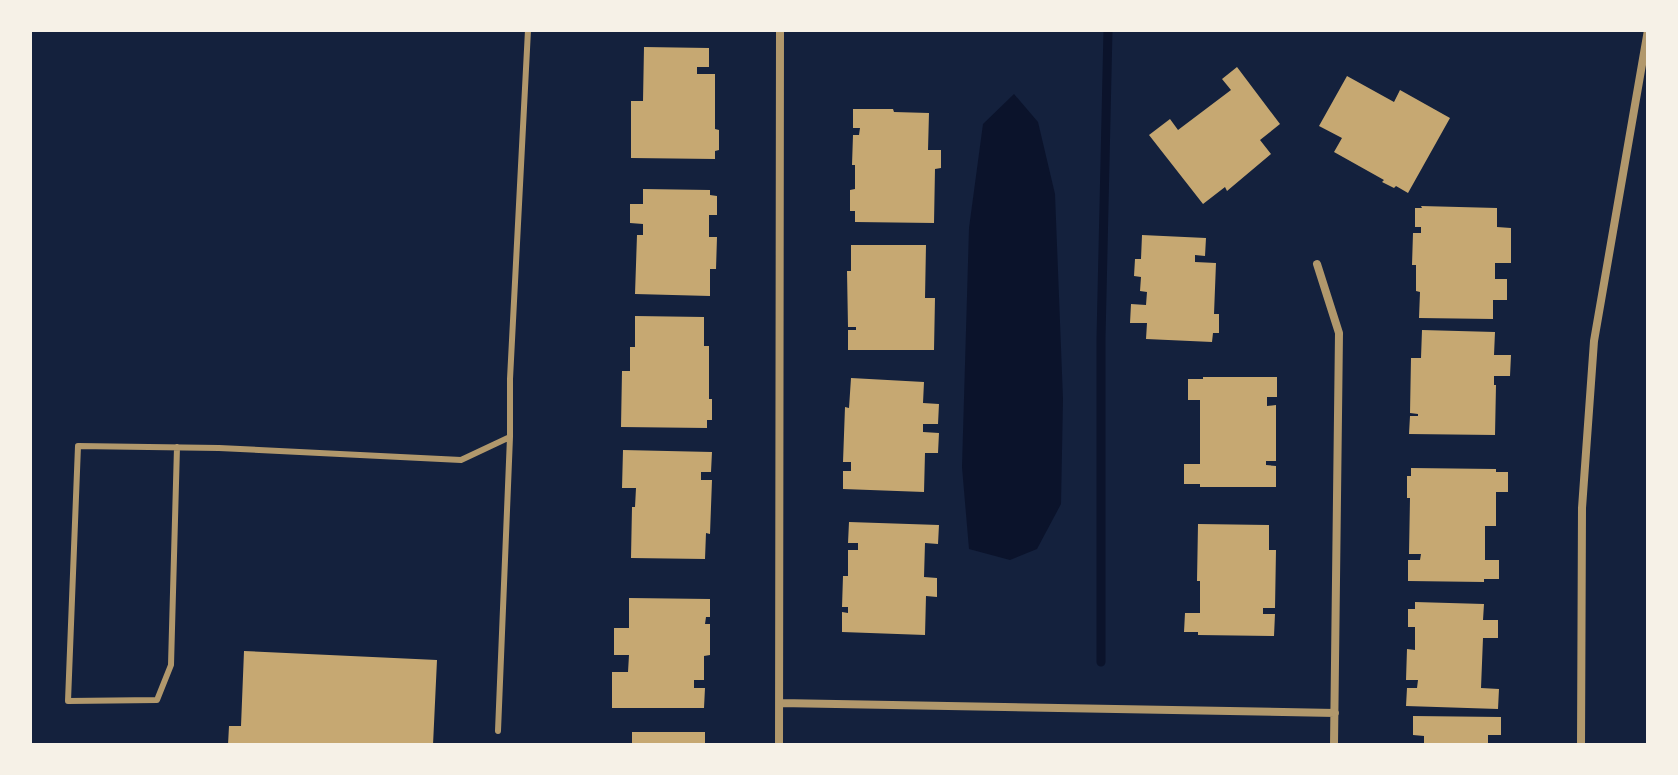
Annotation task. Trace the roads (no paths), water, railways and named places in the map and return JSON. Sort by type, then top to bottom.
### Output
[{"type":"street","points":[[779,745],[780,30]]},
{"type":"street","points":[[1581,745],[1582,508],[1594,341],[1648,30]]},
{"type":"street","points":[[1317,264],[1339,333],[1334,745]]},
{"type":"street","points":[[780,703],[1335,713]]},
{"type":"lane","points":[[498,731],[510,379],[528,30]]},
{"type":"lane","points":[[177,447],[171,665],[157,700],[68,701],[78,446],[177,447],[219,448],[461,460],[510,437]]},
{"type":"water","points":[[1014,94],[1038,122],[1055,194],[1063,399],[1061,504],[1037,549],[1010,560],[969,549],[962,467],[969,228],[983,124]]},
{"type":"waterway","points":[[1101,662],[1101,338],[1108,30]]}]
